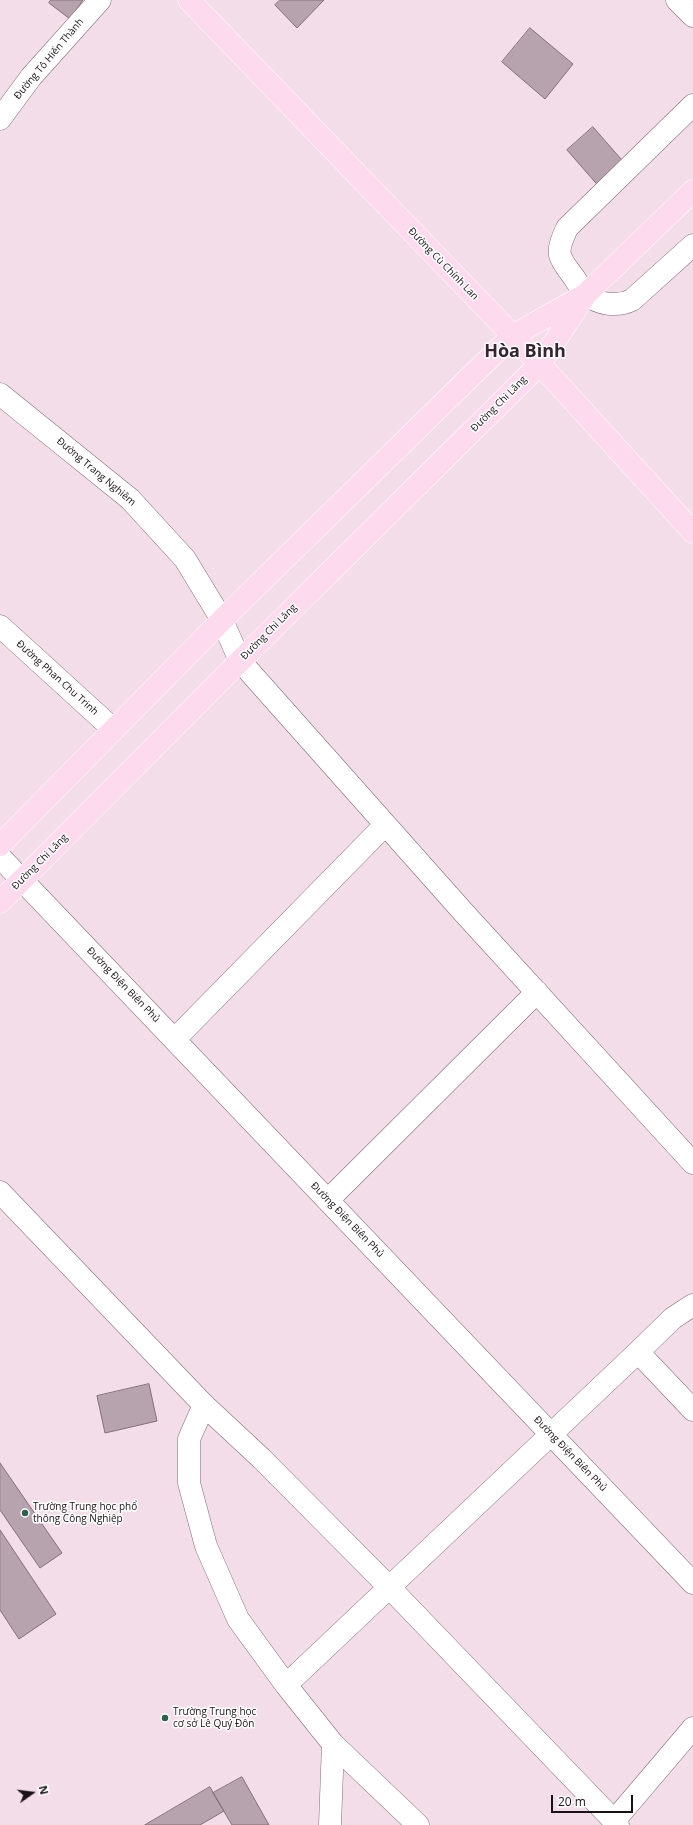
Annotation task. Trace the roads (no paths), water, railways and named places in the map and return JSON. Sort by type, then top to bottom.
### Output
[{"type":"main road","name":"Đường Cù Chính Lan","points":[[189,0],[540,364],[693,532]]},
{"type":"main road","points":[[0,845],[222,620],[512,336],[586,294],[693,191]]},
{"type":"main road","name":"Đường Chi Lăng","points":[[0,902],[240,661],[540,364],[586,294]]},
{"type":"street","name":"Đường Tô Hiến Thành","points":[[0,119],[31,77],[100,0]]},
{"type":"street","points":[[677,0],[693,16]]},
{"type":"street","points":[[693,105],[567,228],[562,241],[560,254],[570,272],[586,294],[599,301],[614,305],[623,305],[632,300],[693,245]]},
{"type":"street","name":"Đường Trang Nghiêm","points":[[0,394],[130,499],[185,558],[222,620],[240,661],[385,825],[693,1163]]},
{"type":"street","name":"Đường Phan Chu Trinh","points":[[0,626],[113,729]]},
{"type":"street","points":[[175,1039],[385,825]]},
{"type":"street","name":"Đường Điện Biên Phủ","points":[[0,857],[23,879],[693,1583]]},
{"type":"street","points":[[328,1200],[537,992]]},
{"type":"street","points":[[0,1192],[204,1405],[262,1459],[389,1587],[616,1823],[693,1728]]},
{"type":"street","points":[[286,1685],[673,1318],[693,1305]]},
{"type":"street","points":[[638,1352],[693,1410]]},
{"type":"street","points":[[204,1405],[189,1438],[189,1483],[206,1546],[238,1619],[286,1685],[333,1744],[418,1825]]},
{"type":"street","points":[[330,1825],[333,1744]]},
{"type":"place","name":"Trường Trung học phổ thông Công Nghiệp","points":[[25,1513]]},
{"type":"place","name":"Trường Trung học cơ sở Lê Quý Đôn","points":[[165,1718]]},
{"type":"district","name":"Hòa Bình","points":[[525,352]]}]
